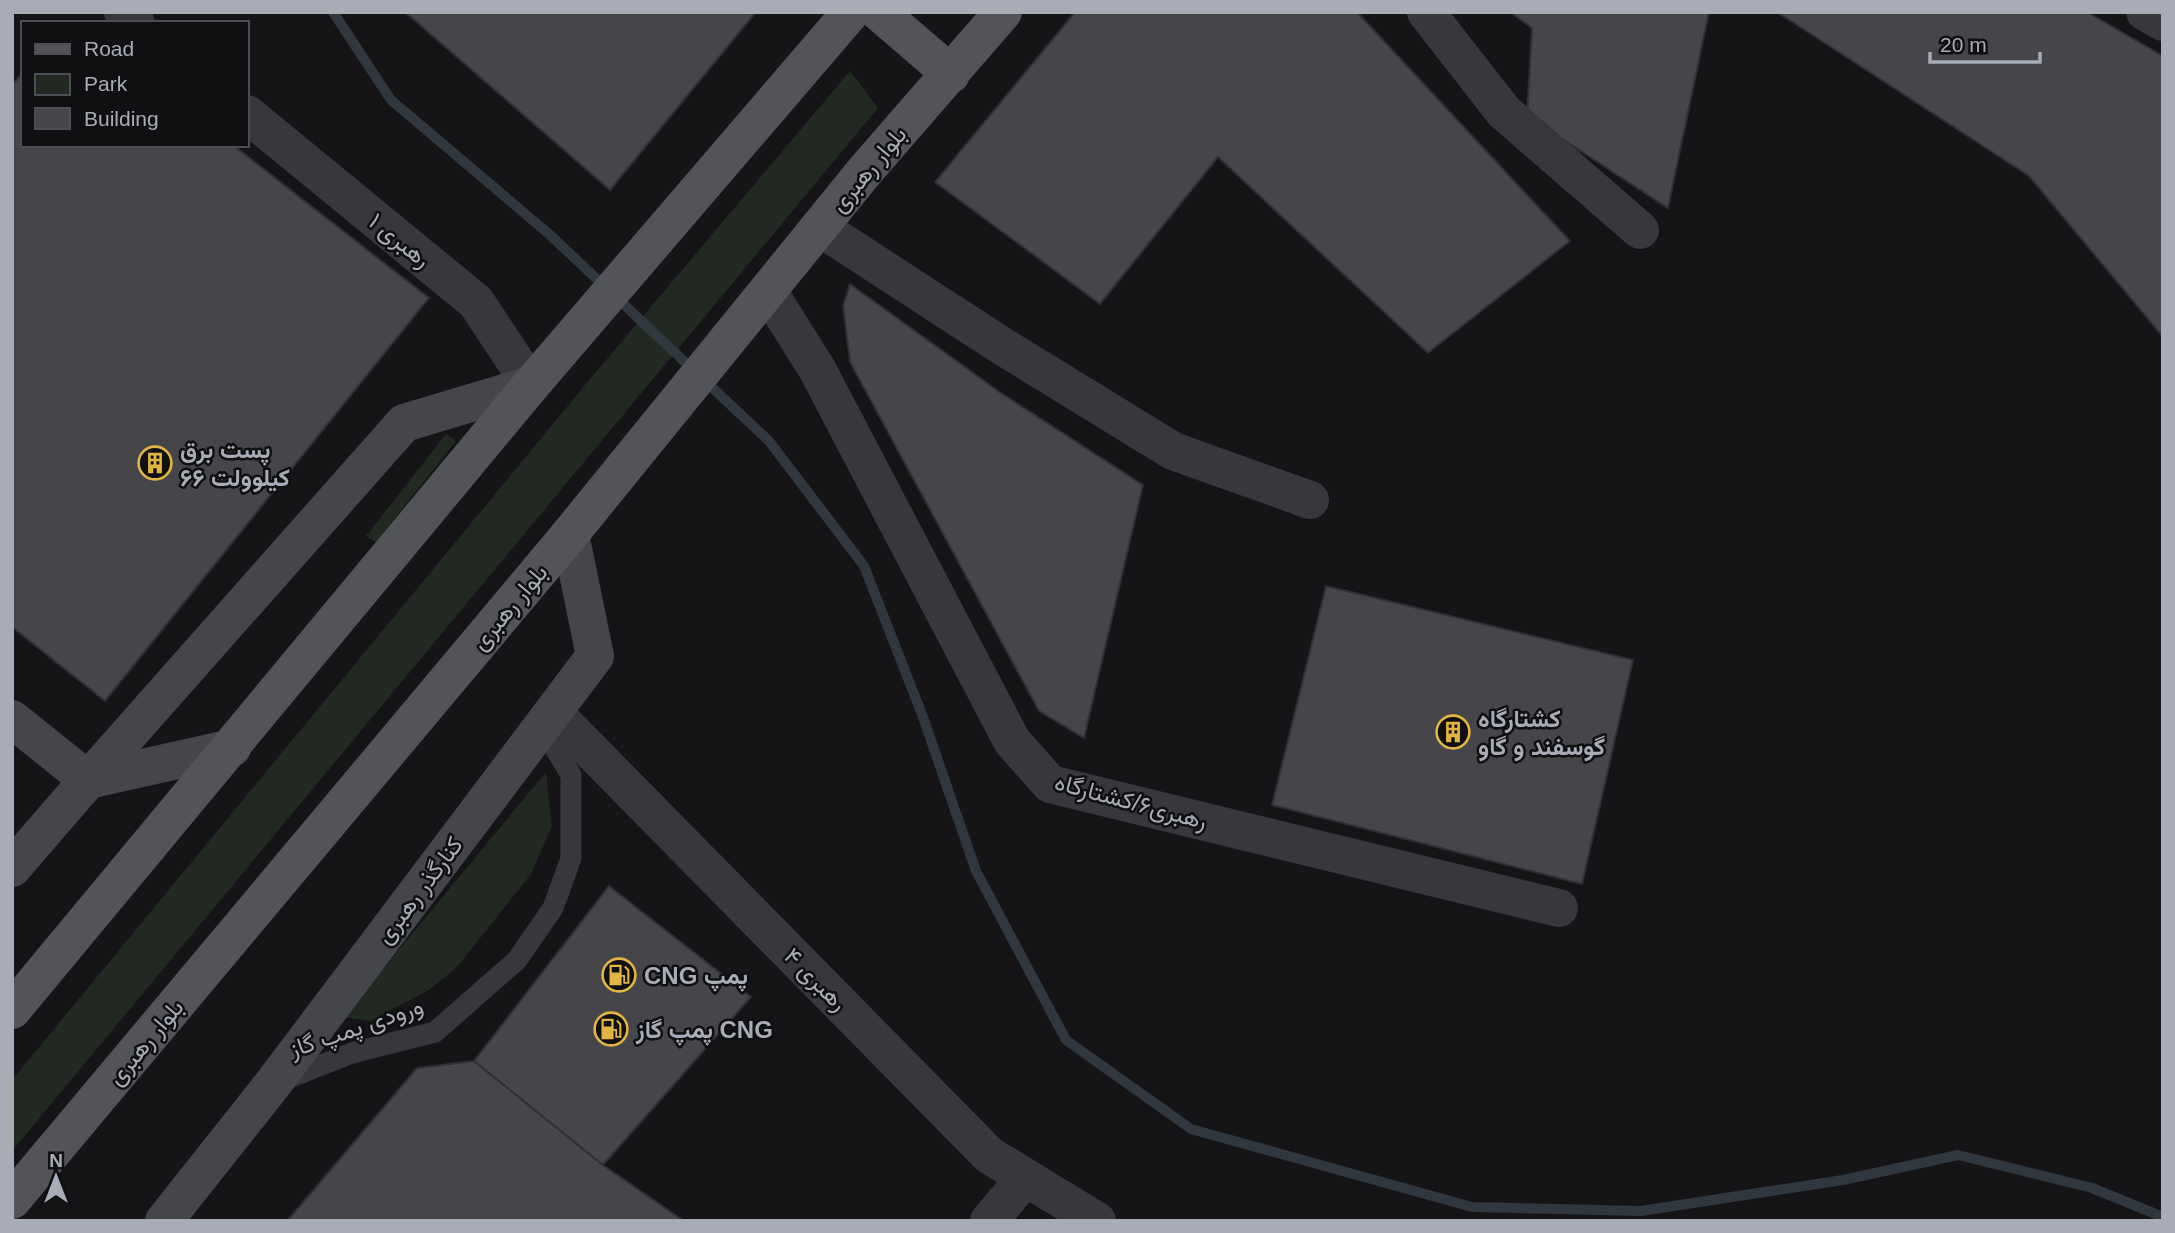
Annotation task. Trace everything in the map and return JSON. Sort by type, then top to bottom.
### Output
[{"type":"main road","points":[[12,1010],[531,386],[851,12]]},
{"type":"main road","points":[[879,12],[951,75]]},
{"type":"main road","name":"بلوار رهبری","points":[[12,1200],[570,534],[819,227],[1003,12]]},
{"type":"street","points":[[1426,12],[1504,112],[1640,230]]},
{"type":"street","points":[[2145,12],[2163,22]]},
{"type":"street","name":"رهبری ۱","points":[[248,115],[476,302],[531,386]]},
{"type":"street","points":[[819,227],[1002,346],[1173,451],[1310,500]]},
{"type":"street","name":"رهبری۶/کشتارگاه","points":[[763,296],[817,369],[1012,741],[1050,784],[1559,908]]},
{"type":"street","points":[[15,857],[88,780],[404,423],[531,386]]},
{"type":"street","name":"کنارگذر رهبری","points":[[164,1221],[272,1085],[595,656],[570,534]]},
{"type":"street","points":[[12,719],[88,780]]},
{"type":"street","name":"رهبری ۴","points":[[547,720],[989,1155],[1097,1221]]},
{"type":"street","points":[[88,780],[232,748]]},
{"type":"street","points":[[989,1221],[1025,1178]]},
{"type":"lane","name":"ورودی پمپ گاز","points":[[272,1085],[352,1053],[435,1032],[517,960],[553,908],[570,858],[570,775],[547,720]]},
{"type":"green space","points":[[850,71],[878,108],[12,1151],[12,1080],[585,385]]},
{"type":"green space","points":[[446,434],[456,441],[376,542],[366,536]]},
{"type":"green space","points":[[546,772],[552,826],[531,874],[457,967],[429,990],[370,1021],[343,1017]]},
{"type":"building","points":[[405,12],[756,12],[610,190]]},
{"type":"building","points":[[1075,12],[1357,12],[1570,241],[1428,353],[1218,157],[1100,304],[935,182]]},
{"type":"building","points":[[1510,12],[1709,12],[1668,208],[1527,116],[1532,28]]},
{"type":"building","points":[[1777,12],[2087,12],[2163,56],[2163,337],[2029,176]]},
{"type":"building","name":"پست برق ۶۶ کیلوولت","points":[[21,75],[21,147],[236,147],[429,298],[105,701],[12,627],[12,85]]},
{"type":"building","points":[[850,284],[1001,393],[1143,485],[1084,738],[1039,711],[850,362],[843,306]]},
{"type":"building","name":"کشتارگاه گوسفند و گاو","points":[[1326,586],[1633,660],[1582,884],[1272,805]]},
{"type":"building","name":"پمپ گاز CNG","points":[[609,886],[751,997],[603,1165],[474,1061]]},
{"type":"building","points":[[474,1061],[603,1165],[684,1221],[287,1221],[417,1068]]},
{"type":"waterway","points":[[333,12],[391,100],[549,234],[769,441],[864,566],[923,717],[976,871],[1066,1040],[1191,1129],[1472,1207],[1641,1211],[1843,1180],[1958,1155],[2092,1188],[2163,1217]]},
{"type":"place","name":"پست برق ۶۶ کیلوولت","points":[[155,463]]},
{"type":"place","name":"کشتارگاه گوسفند و گاو","points":[[1453,732]]},
{"type":"place","name":"CNG پمپ","points":[[619,975]]},
{"type":"place","name":"پمپ گاز CNG","points":[[611,1029]]}]
